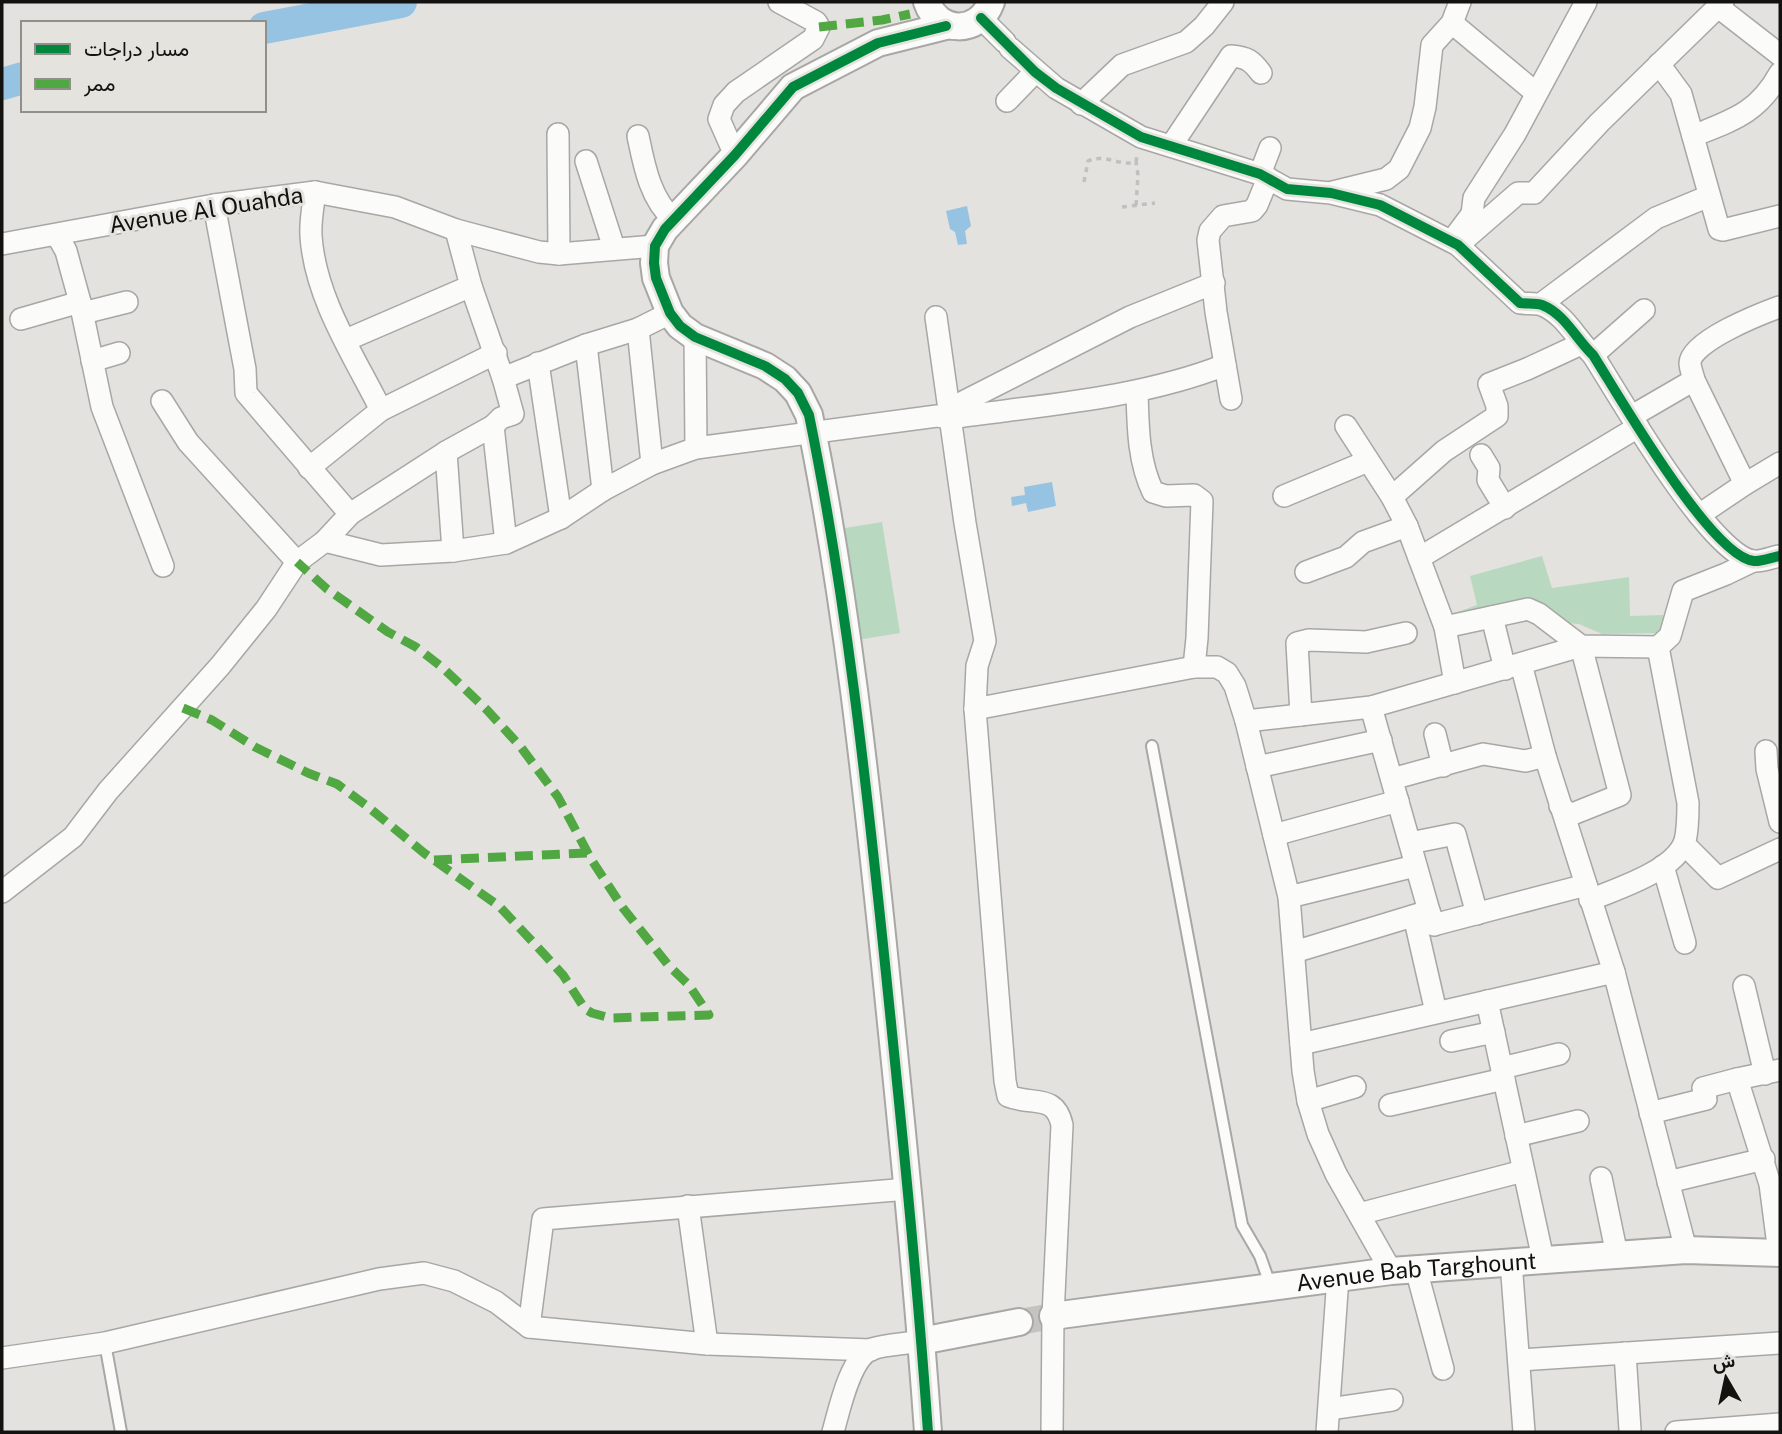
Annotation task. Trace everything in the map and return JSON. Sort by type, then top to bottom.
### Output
[{"type":"street","points":[[735,155],[719,119],[724,105],[736,92],[813,39],[818,32],[816,22],[779,2]]},
{"type":"street","points":[[878,43],[920,2]]},
{"type":"street","points":[[927,2],[931,12],[946,26]]},
{"type":"street","points":[[1080,104],[1122,65],[1186,42],[1204,26],[1223,2]]},
{"type":"street","points":[[1331,193],[1386,179],[1399,169],[1420,128],[1432,44],[1452,23],[1460,2]]},
{"type":"street","points":[[1455,243],[1472,214],[1474,198],[1515,134],[1586,2]]},
{"type":"street","points":[[1455,243],[1518,193],[1534,193],[1599,123],[1720,4],[1780,55]]},
{"type":"street","points":[[928,1432],[908,1189],[863,749],[812,431],[798,393],[785,379],[765,366],[695,337],[680,326],[670,313],[656,278],[654,263],[655,246],[674,220],[735,155],[793,87],[878,43],[946,26],[963,27],[986,10],[1007,45],[1035,72],[1080,104],[1140,137],[1264,176],[1287,189],[1331,193],[1380,205],[1455,243],[1520,303],[1541,304],[1568,324],[1587,349],[1699,515],[1732,551],[1754,561]]},
{"type":"street","points":[[1452,23],[1536,93]]},
{"type":"street","points":[[1171,146],[1231,56],[1249,48],[1261,73]]},
{"type":"street","points":[[1660,64],[1681,94],[1719,229],[1780,216]]},
{"type":"street","points":[[1007,101],[1035,72]]},
{"type":"street","points":[[1693,136],[1731,121],[1762,101],[1780,73]]},
{"type":"street","points":[[558,134],[559,254]]},
{"type":"street","points":[[638,136],[647,178],[666,212],[674,220]]},
{"type":"street","points":[[1231,399],[1208,240],[1210,231],[1223,216],[1252,211],[1257,205],[1270,148]]},
{"type":"street","points":[[586,161],[614,248]]},
{"type":"street","points":[[315,192],[311,234],[314,259],[326,298],[381,411]]},
{"type":"street","name":"Avenue Al Ouahda","points":[[2,244],[214,205],[315,192],[395,207],[456,230],[519,248],[559,254],[655,246]]},
{"type":"street","points":[[1541,304],[1656,218],[1709,196]]},
{"type":"street","points":[[214,205],[245,369],[246,393],[350,514]]},
{"type":"street","points":[[2,892],[73,837],[108,791],[220,666],[266,610],[297,562],[325,541],[350,514],[446,452],[493,426],[501,418],[513,414],[496,353],[471,286],[456,230]]},
{"type":"street","points":[[57,235],[66,251],[81,308],[102,407],[163,566]]},
{"type":"street","points":[[950,418],[961,403],[1130,317],[1214,283]]},
{"type":"street","points":[[346,340],[471,286]]},
{"type":"street","points":[[21,319],[127,302]]},
{"type":"street","points":[[1745,484],[1694,380],[1690,362],[1694,354],[1726,328],[1779,307]]},
{"type":"street","points":[[1392,497],[1444,451],[1497,415],[1497,406],[1489,384],[1587,349],[1644,310]]},
{"type":"street","points":[[503,378],[586,345],[638,329],[670,313]]},
{"type":"street","points":[[936,317],[965,523],[985,641],[977,666],[975,709],[1005,1081],[1008,1096],[1021,1101],[1050,1103],[1059,1111],[1062,1125],[1053,1316],[1052,1432]]},
{"type":"street","points":[[638,329],[652,464]]},
{"type":"street","points":[[695,337],[696,448]]},
{"type":"street","points":[[586,345],[603,490]]},
{"type":"street","points":[[92,361],[119,353]]},
{"type":"street","points":[[309,468],[381,411],[496,353]]},
{"type":"street","points":[[538,363],[561,518]]},
{"type":"street","points":[[325,541],[381,555],[453,551],[506,543],[561,518],[603,490],[652,464],[696,448],[937,416],[950,418],[1137,391],[1224,365]]},
{"type":"street","points":[[1419,558],[1505,508],[1694,380]]},
{"type":"street","points":[[1137,391],[1138,430],[1145,476],[1153,492],[1171,497],[1194,495],[1202,501],[1194,667]]},
{"type":"street","points":[[162,401],[188,442],[297,562]]},
{"type":"street","points":[[493,426],[506,543]]},
{"type":"street","points":[[1346,426],[1392,497],[1407,526],[1445,627],[1455,683]]},
{"type":"street","points":[[446,452],[453,551]]},
{"type":"street","points":[[1481,455],[1489,468],[1488,480],[1505,508]]},
{"type":"street","points":[[1284,496],[1367,461]]},
{"type":"street","points":[[1699,515],[1780,463]]},
{"type":"street","points":[[1306,572],[1346,557],[1363,542],[1407,526]]},
{"type":"street","points":[[1246,721],[1371,707],[1581,646],[1658,647],[1670,636],[1683,591],[1754,561],[1780,556]]},
{"type":"street","points":[[1445,627],[1533,610],[1581,646],[1620,795],[1570,816],[1560,806]]},
{"type":"street","points":[[1492,617],[1545,756],[1614,972],[1686,1250]]},
{"type":"street","points":[[1301,715],[1297,643],[1308,640],[1366,642],[1406,633]]},
{"type":"street","points":[[1421,913],[1434,925],[1588,893],[1646,876],[1663,866],[1684,844],[1688,803],[1658,647]]},
{"type":"street","points":[[975,709],[1194,667],[1217,667],[1227,673],[1235,687],[1246,721],[1289,897],[1301,1044],[1308,1101],[1318,1134],[1335,1174],[1359,1214],[1404,1270],[1443,1369]]},
{"type":"street","points":[[1371,707],[1415,866],[1436,1013]]},
{"type":"street","points":[[1435,734],[1443,766]]},
{"type":"street","points":[[1257,767],[1381,740]]},
{"type":"street","points":[[1766,751],[1767,769],[1777,794],[1780,822]]},
{"type":"street","points":[[1392,779],[1483,754],[1525,761],[1545,756]]},
{"type":"street","points":[[1274,835],[1398,801]]},
{"type":"street","points":[[1410,844],[1455,834],[1477,914]]},
{"type":"street","points":[[1684,844],[1718,877],[1780,849]]},
{"type":"street","points":[[1289,897],[1415,866]]},
{"type":"street","points":[[1663,866],[1685,943]]},
{"type":"street","points":[[1293,952],[1421,913]]},
{"type":"street","points":[[1301,1044],[1614,972]]},
{"type":"street","points":[[1650,1114],[1706,1098],[1703,1087],[1772,1072],[1745,986]]},
{"type":"street","points":[[1487,1001],[1543,1259]]},
{"type":"street","points":[[1451,1041],[1494,1032]]},
{"type":"street","points":[[1390,1105],[1559,1054]]},
{"type":"street","points":[[1737,1079],[1764,1159],[1780,1253]]},
{"type":"street","points":[[1308,1101],[1356,1087]]},
{"type":"street","points":[[1516,1136],[1578,1121]]},
{"type":"street","points":[[1668,1182],[1764,1159]]},
{"type":"street","points":[[1359,1214],[1523,1171]]},
{"type":"street","points":[[1601,1178],[1617,1255]]},
{"type":"street","points":[[529,1327],[543,1219],[908,1189]]},
{"type":"street","points":[[688,1206],[707,1345]]},
{"type":"street","name":"Avenue Bab Targhount","points":[[1053,1316],[1404,1270],[1686,1250],[1780,1253]]},
{"type":"street","points":[[1511,1262],[1524,1432]]},
{"type":"street","points":[[2,1358],[105,1343],[379,1279],[425,1273],[454,1280],[485,1296],[529,1327],[707,1345],[871,1350],[1019,1322]]},
{"type":"street","points":[[1327,1432],[1338,1277]]},
{"type":"street","points":[[1518,1360],[1780,1343]]},
{"type":"street","points":[[833,1432],[860,1357],[871,1350]]},
{"type":"street","points":[[1625,1353],[1633,1431]]},
{"type":"street","points":[[1329,1409],[1392,1400]]},
{"type":"street","points":[[1676,1432],[1780,1424]]},
{"type":"lane","points":[[1152,746],[1242,1225],[1260,1256],[1271,1287]]},
{"type":"lane","points":[[105,1343],[121,1432]]},
{"type":"path","points":[[1136,205],[1136,162],[1140,137]]},
{"type":"path","points":[[1084,182],[1088,161],[1098,157],[1130,164],[1136,162]]},
{"type":"path","points":[[1122,207],[1155,203]]},
{"type":"green space","points":[[882,522],[900,633],[857,640],[839,529]]},
{"type":"green space","points":[[1542,556],[1552,588],[1629,577],[1630,616],[1663,615],[1663,633],[1602,634],[1579,624],[1558,622],[1527,602],[1450,615],[1477,605],[1470,576]]},
{"type":"water","points":[[967,206],[971,226],[965,231],[967,244],[958,245],[955,232],[950,229],[946,211]]},
{"type":"water","points":[[1052,482],[1056,506],[1028,512],[1026,503],[1012,506],[1011,497],[1025,495],[1024,487]]},
{"type":"waterway","points":[[266,28],[401,2]]},
{"type":"waterway","points":[[2,84],[21,79]]},
{"type":"tunnel","points":[[1019,1322],[1053,1316]]},
{"type":"marked path","points":[[819,27],[910,14]]},
{"type":"marked path","points":[[183,708],[212,720],[255,747],[337,784],[367,806],[424,853],[499,906],[563,975],[585,1009],[610,1018],[709,1015],[689,985],[669,966],[623,908],[591,859],[558,797],[520,746],[443,668],[416,647],[388,632],[327,589],[297,562]]},
{"type":"marked path","points":[[434,860],[588,853]]},
{"type":"cycle path","points":[[981,18],[1035,72],[1056,88],[1141,137],[1260,174],[1287,189],[1331,193],[1380,205],[1458,245],[1520,303],[1542,305],[1564,321],[1593,355],[1667,471],[1714,533],[1736,553],[1754,561],[1780,556]]},
{"type":"cycle path","points":[[928,1432],[903,1140],[862,757],[834,551],[809,415],[798,393],[785,379],[765,366],[695,337],[680,326],[670,313],[656,278],[654,263],[655,246],[665,229],[735,155],[793,87],[878,43],[946,26]]}]
